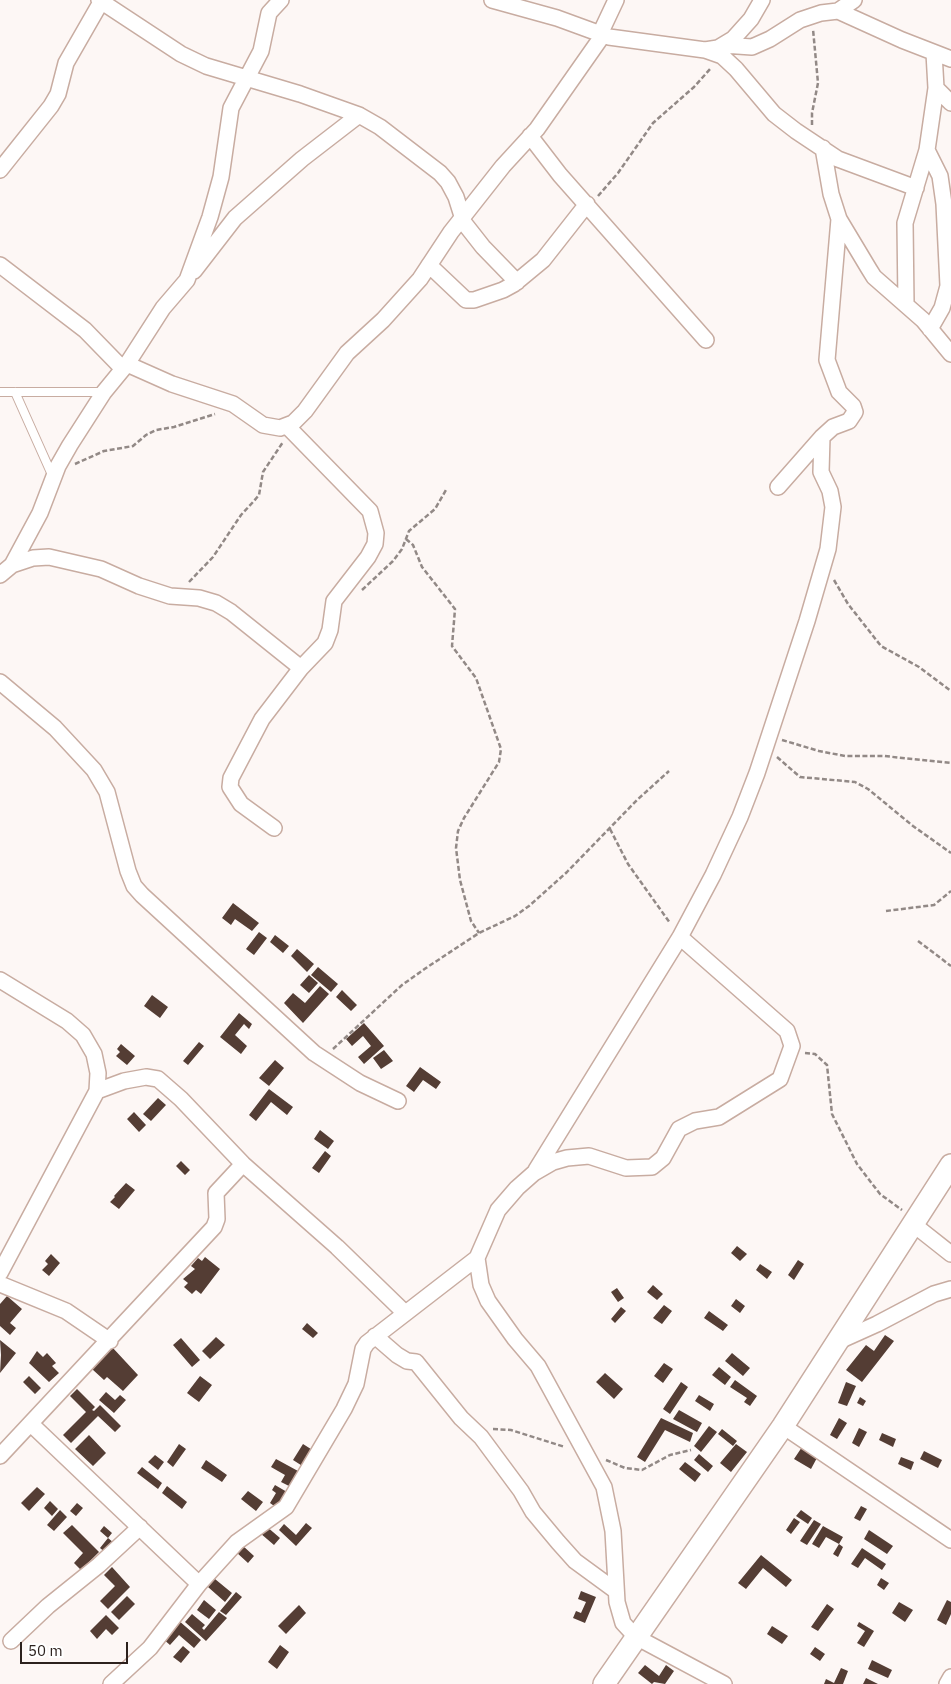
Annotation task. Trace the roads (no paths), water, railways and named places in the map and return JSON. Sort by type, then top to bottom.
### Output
[{"type":"street","points":[[187,280],[210,217],[221,177],[231,108],[261,51],[270,13],[281,0]]},
{"type":"street","points":[[492,0],[524,11],[557,18],[602,35],[723,51],[752,47],[770,39],[800,20],[854,0]]},
{"type":"street","points":[[524,11],[537,0]]},
{"type":"street","points":[[290,429],[347,353],[402,300],[429,266],[462,217],[530,136],[563,93],[602,35],[616,0]]},
{"type":"street","points":[[723,51],[742,30],[762,0]]},
{"type":"street","points":[[0,170],[51,106],[58,94],[66,63],[100,1],[181,54],[206,66],[285,89],[359,115],[380,127],[440,173],[448,182],[456,197],[462,217],[483,247],[517,282]]},
{"type":"street","points":[[838,7],[951,59]]},
{"type":"street","points":[[723,51],[774,114],[818,145],[858,168],[916,188]]},
{"type":"street","points":[[906,304],[905,223],[928,150],[936,88],[934,52]]},
{"type":"street","points":[[936,88],[951,103]]},
{"type":"street","points":[[12,565],[40,513],[56,472],[104,392],[125,366],[163,308],[235,218],[302,158],[359,115]]},
{"type":"street","points":[[530,136],[588,206],[706,340]]},
{"type":"street","points":[[818,145],[830,194],[839,219],[874,277],[906,304],[951,354]]},
{"type":"street","points":[[928,150],[940,176],[944,204],[948,286],[942,308],[930,329]]},
{"type":"street","points":[[429,266],[466,300],[485,297],[517,282],[543,260],[588,206]]},
{"type":"street","points":[[778,487],[822,437],[833,427],[848,420],[854,412],[853,406],[839,392],[827,360],[839,219]]},
{"type":"street","points":[[0,265],[85,330],[125,366],[172,384],[220,399],[239,408],[263,425],[290,429],[370,511],[376,533],[375,544],[368,557],[334,600],[330,630],[325,643],[301,668],[262,719],[232,778],[230,787],[241,804],[274,828]]},
{"type":"street","points":[[110,1684],[150,1648],[199,1584],[237,1542],[286,1507],[344,1409],[356,1384],[363,1349],[375,1336],[477,1258],[498,1210],[534,1173],[680,937],[740,817],[767,743],[807,621],[828,549],[833,507],[830,491],[822,472],[822,437]]},
{"type":"street","points":[[0,575],[12,565],[33,558],[49,557],[101,569],[140,586],[181,597],[200,598],[224,608],[301,668]]},
{"type":"street","points":[[0,682],[24,700],[55,728],[94,770],[107,792],[128,871],[134,886],[142,895],[247,993],[323,1059],[360,1083],[398,1101]]},
{"type":"street","points":[[534,1173],[553,1162],[567,1158],[589,1156],[626,1168],[652,1167],[663,1158],[679,1129],[695,1121],[719,1117],[778,1081],[791,1052],[791,1039],[786,1031],[680,937]]},
{"type":"street","points":[[0,980],[67,1021],[83,1035],[94,1054],[98,1073],[97,1091],[0,1273]]},
{"type":"street","points":[[97,1091],[124,1081],[146,1077],[158,1079],[181,1099],[243,1164],[337,1247],[405,1313]]},
{"type":"street","points":[[0,1456],[110,1341],[214,1228],[217,1219],[216,1193],[243,1164]]},
{"type":"street","points":[[604,1684],[783,1426],[951,1165]]},
{"type":"street","points":[[914,1222],[951,1254]]},
{"type":"street","points":[[477,1258],[481,1285],[488,1301],[515,1339],[538,1366],[604,1487],[613,1531],[618,1611],[623,1623],[636,1638],[724,1684]]},
{"type":"street","points":[[0,1284],[66,1311],[110,1341]]},
{"type":"street","points":[[835,1343],[878,1324],[934,1294],[951,1290]]},
{"type":"street","points":[[375,1336],[397,1355],[407,1361],[416,1362],[462,1418],[481,1437],[521,1491],[533,1512],[558,1542],[575,1561],[616,1591]]},
{"type":"street","points":[[31,1424],[199,1584]]},
{"type":"street","points":[[783,1426],[951,1540]]},
{"type":"street","points":[[11,1641],[48,1606],[100,1565],[140,1527]]},
{"type":"street","points":[[947,1684],[951,1677]]},
{"type":"lane","points":[[0,392],[104,392]]},
{"type":"lane","points":[[15,392],[56,472]]}]
